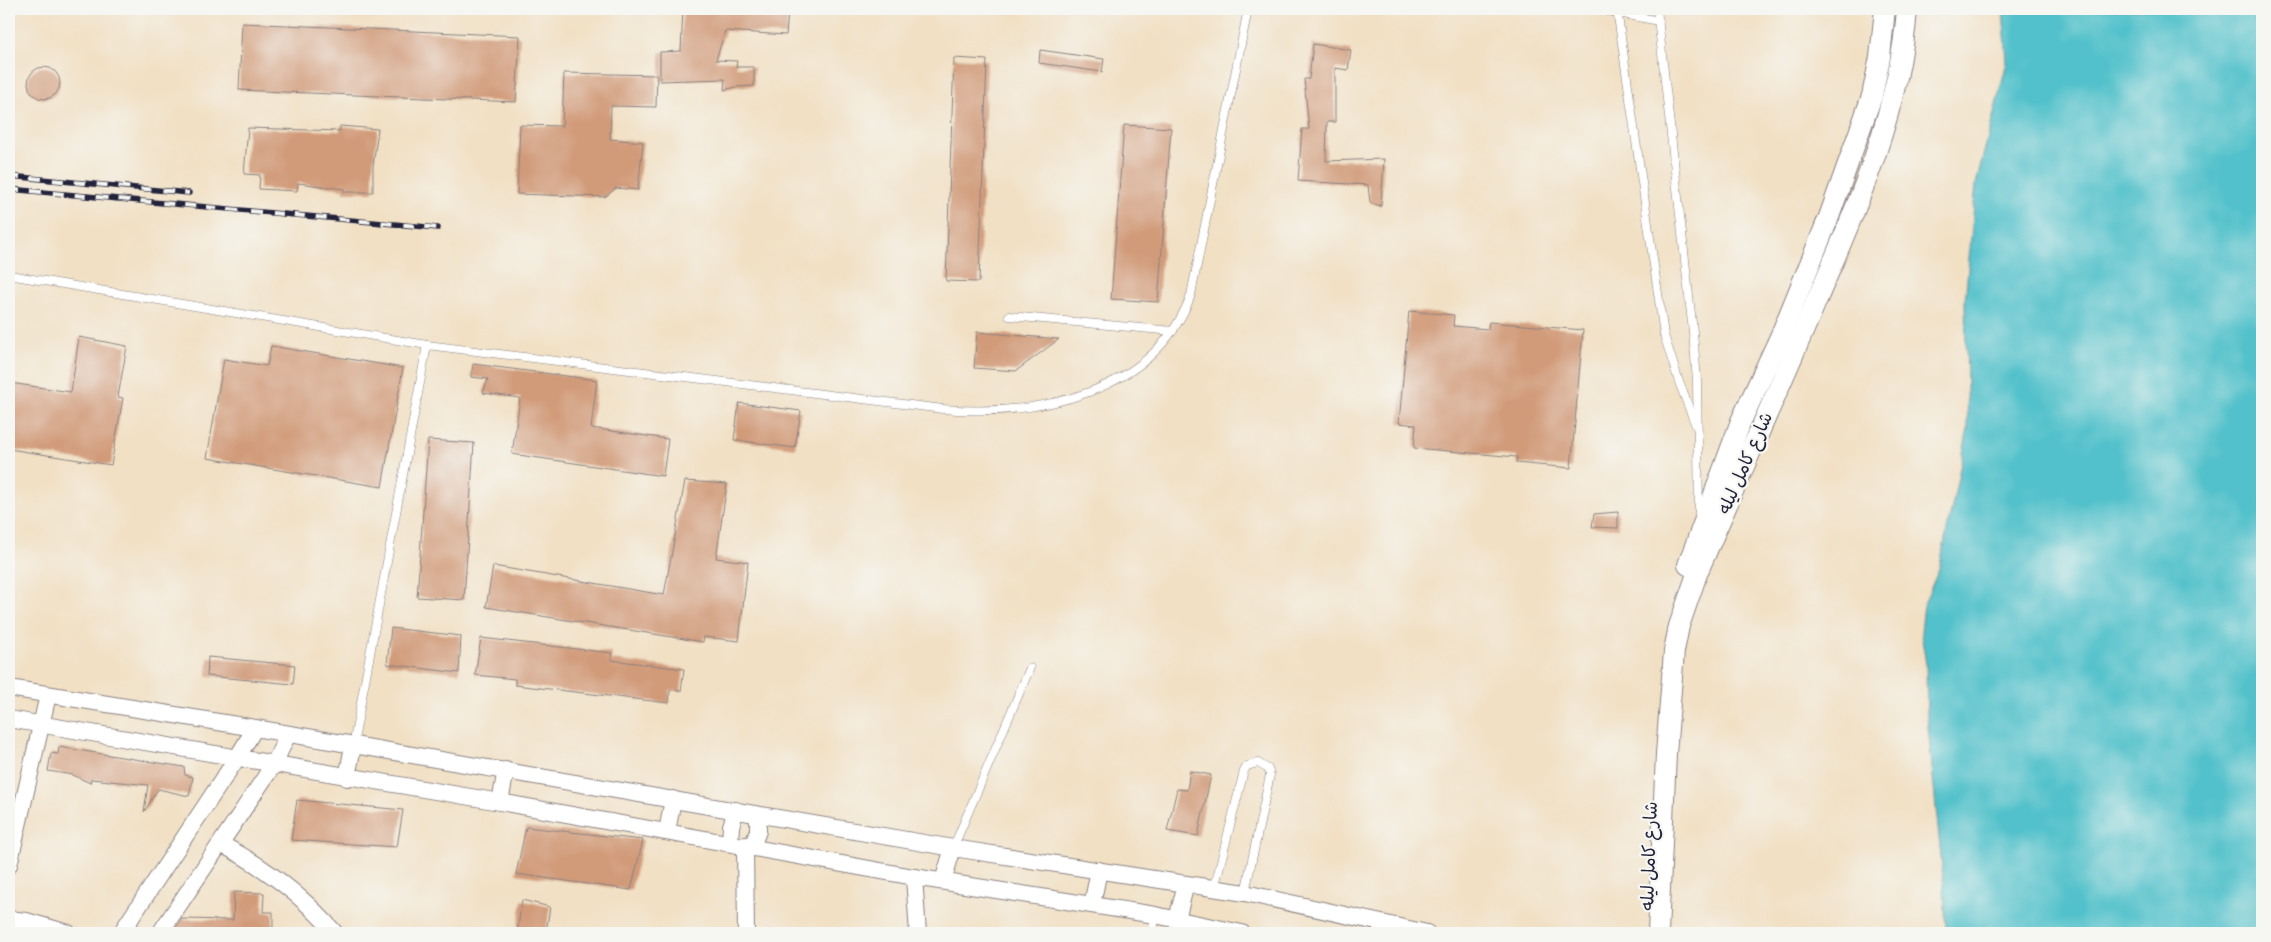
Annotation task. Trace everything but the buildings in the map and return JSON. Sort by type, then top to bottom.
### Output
[{"type":"street","name":"شارع كامل ليله","points":[[1647,933],[1650,819],[1660,665],[1667,625],[1740,421],[1780,337],[1829,217],[1877,78],[1885,9]]},
{"type":"street","name":"شارع كامل ليله","points":[[1658,933],[1666,754],[1674,651],[1679,626],[1698,571],[1845,234],[1895,91],[1905,41],[1907,9]]},
{"type":"street","points":[[1698,571],[1700,531]]},
{"type":"street","points":[[9,688],[506,770],[953,848],[1214,888],[1427,933]]},
{"type":"street","points":[[9,865],[48,695]]},
{"type":"street","points":[[9,719],[347,778],[500,802],[914,877],[1156,915],[1242,933]]},
{"type":"street","points":[[121,933],[255,728]]},
{"type":"street","points":[[160,933],[274,764],[288,734]]},
{"type":"street","points":[[347,778],[353,746]]},
{"type":"street","points":[[500,802],[506,770]]},
{"type":"street","points":[[667,832],[673,799]]},
{"type":"street","points":[[736,810],[731,826],[742,845],[746,933]]},
{"type":"street","points":[[742,845],[758,831],[758,815]]},
{"type":"street","points":[[221,844],[274,875],[298,894],[336,933]]},
{"type":"street","points":[[943,881],[953,848]]},
{"type":"street","points":[[1092,904],[1099,870]]},
{"type":"street","points":[[914,877],[918,933]]},
{"type":"street","points":[[1178,920],[1186,884]]},
{"type":"street","points":[[9,919],[26,921],[68,933]]},
{"type":"lane","points":[[9,275],[426,345],[934,408],[992,412],[1039,407],[1070,398],[1117,380],[1146,360],[1173,331],[1185,312],[1191,295],[1248,9]]},
{"type":"lane","points":[[1598,9],[1617,11],[1659,21]]},
{"type":"lane","points":[[1657,9],[1693,332],[1698,430],[1700,531]]},
{"type":"lane","points":[[1617,11],[1664,335],[1679,382],[1698,430]]},
{"type":"lane","points":[[1009,316],[1173,331]]},
{"type":"lane","points":[[353,746],[426,345]]},
{"type":"lane","points":[[953,848],[1030,668]]},
{"type":"lane","points":[[1214,888],[1244,771],[1247,766],[1258,763],[1268,770],[1270,775],[1245,894]]},
{"type":"lane","points":[[1153,933],[1156,915]]},
{"type":"water","points":[[2003,9],[2262,9],[2262,933],[1946,933],[1944,888],[1927,717],[1926,664],[1921,633],[1924,604],[1939,569],[1968,429],[1965,301],[1976,184],[2007,62]]},
{"type":"railway","points":[[9,176],[189,193]]},
{"type":"railway","points":[[9,189],[438,228]]}]
